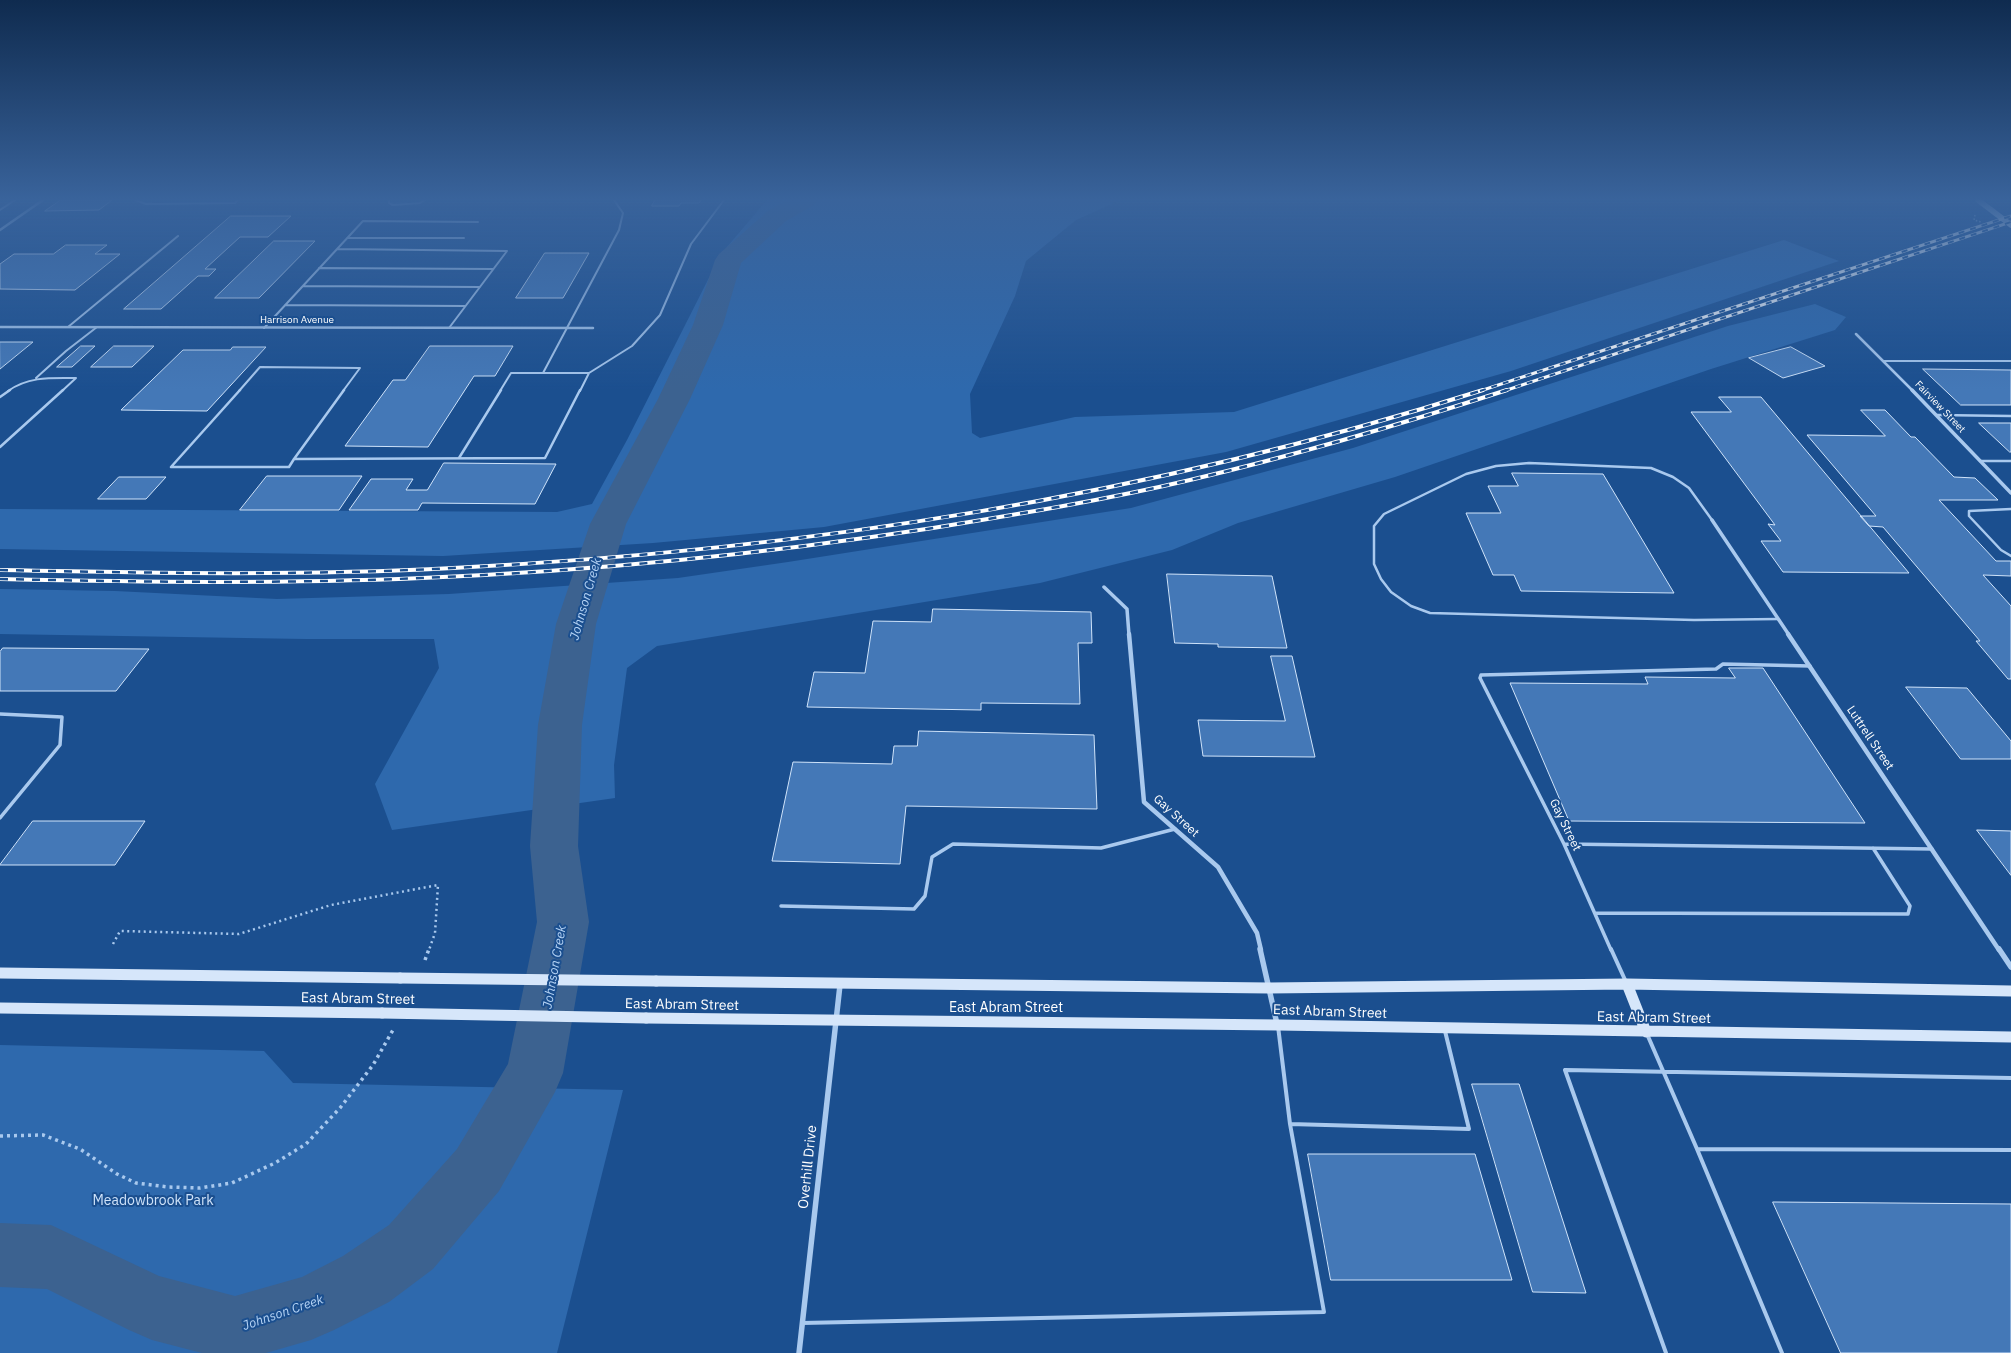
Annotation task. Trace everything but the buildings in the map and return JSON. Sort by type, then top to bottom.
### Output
[{"type":"main road","name":"East Abram Street","points":[[0,973],[1269,988],[1627,984],[2011,991]]},
{"type":"main road","points":[[1627,984],[1646,1032]]},
{"type":"main road","name":"East Abram Street","points":[[0,1008],[836,1021],[1278,1025],[1444,1030],[2011,1037]]},
{"type":"street","name":"Harrison Avenue","points":[[0,327],[593,328]]},
{"type":"street","name":"Fairview Street","points":[[1856,334],[1937,415],[2011,493]]},
{"type":"street","name":"Luttrell Street","points":[[1712,520],[2011,967]]},
{"type":"street","name":"Gay Street","points":[[1104,586],[1126,610],[1144,802],[1218,867],[1256,933],[1278,1025]]},
{"type":"street","name":"Overhill Drive","points":[[799,1353],[840,984]]},
{"type":"lane","points":[[68,327],[145,263]]},
{"type":"lane","points":[[264,328],[323,263]]},
{"type":"lane","points":[[449,328],[498,263]]},
{"type":"lane","points":[[543,373],[601,263]]},
{"type":"lane","points":[[294,459],[545,458],[589,373],[632,346],[660,314],[683,263]]},
{"type":"lane","points":[[319,268],[493,269]]},
{"type":"lane","points":[[303,286],[480,287]]},
{"type":"lane","points":[[285,305],[466,306]]},
{"type":"lane","points":[[36,378],[66,351],[97,327]]},
{"type":"lane","points":[[1883,361],[2011,361]]},
{"type":"lane","points":[[260,367],[360,368],[294,459],[289,467],[171,467],[260,367]]},
{"type":"lane","points":[[459,458],[511,373],[589,373]]},
{"type":"lane","points":[[0,397],[15,385],[36,378],[76,378],[0,447]]},
{"type":"lane","points":[[1937,415],[2011,416]]},
{"type":"lane","points":[[1980,461],[2011,461]]},
{"type":"lane","points":[[1712,520],[1689,488],[1673,477],[1651,468],[1536,463],[1496,466],[1466,474],[1384,514],[1374,526],[1374,564],[1381,579],[1391,592],[1412,606],[1430,613],[1454,616],[1778,619]]},
{"type":"lane","points":[[2011,509],[1969,511],[1969,516],[2001,550],[2011,556]]},
{"type":"lane","name":"Gay Street","points":[[1627,984],[1564,844],[1480,678],[1481,674],[1716,670],[1723,664],[1810,666]]},
{"type":"lane","points":[[0,714],[62,717],[60,745],[0,818]]},
{"type":"lane","points":[[781,906],[914,909],[925,896],[932,858],[953,844],[1101,848],[1175,829]]},
{"type":"lane","points":[[1564,844],[1932,849]]},
{"type":"lane","points":[[1595,912],[1908,914],[1910,906],[1874,848]]},
{"type":"lane","points":[[802,1323],[1324,1312],[1290,1124],[1278,1025]]},
{"type":"lane","points":[[1290,1124],[1469,1129],[1444,1030]]},
{"type":"lane","points":[[1646,1032],[1697,1149],[1782,1353]]},
{"type":"lane","points":[[1666,1353],[1565,1070],[1664,1073],[2011,1078]]},
{"type":"lane","points":[[1697,1149],[2011,1150]]},
{"type":"path","points":[[112,944],[120,931],[239,934],[331,905],[438,885],[435,933],[425,963]]},
{"type":"path","points":[[0,1136],[43,1135],[80,1149],[117,1174],[136,1183],[168,1187],[200,1188],[232,1183],[275,1163],[306,1144],[340,1108],[369,1071],[396,1025]]},
{"type":"green space","points":[[716,263],[1025,263],[1015,296],[970,394],[972,433],[980,438],[1075,417],[1234,412],[1710,263],[1833,263],[1511,371],[1226,452],[824,527],[653,543],[443,556],[0,549],[0,509],[557,512],[592,504],[627,440]]},
{"type":"green space","points":[[1815,304],[1846,317],[1835,330],[1711,369],[1395,477],[1238,523],[1172,550],[1040,583],[657,646],[627,668],[614,765],[615,798],[392,830],[375,784],[439,668],[434,639],[306,639],[0,634],[0,589],[115,591],[277,599],[449,594],[678,578],[1131,508],[1353,448],[1728,326]]},
{"type":"green space","name":"Meadowbrook Park","points":[[0,1045],[264,1051],[293,1083],[623,1090],[557,1353],[0,1353]]},
{"type":"waterway","name":"Johnson Creek","points":[[0,1255],[51,1257],[152,1307],[235,1329],[311,1307],[366,1279],[411,1247],[478,1170],[535,1073],[563,922],[554,846],[560,725],[576,624],[608,524],[674,399],[708,325],[727,263]]},
{"type":"railway","points":[[1480,391],[1868,263]]},
{"type":"railway","points":[[1507,390],[1888,263]]},
{"type":"railway","points":[[0,570],[170,573],[396,571],[585,560],[715,548],[845,532],[974,512],[1102,489],[1230,460],[1357,428],[1483,390]]},
{"type":"railway","points":[[0,579],[211,582],[422,578],[614,566],[806,546],[933,528],[1094,500],[1158,487],[1310,450],[1507,390]]}]
